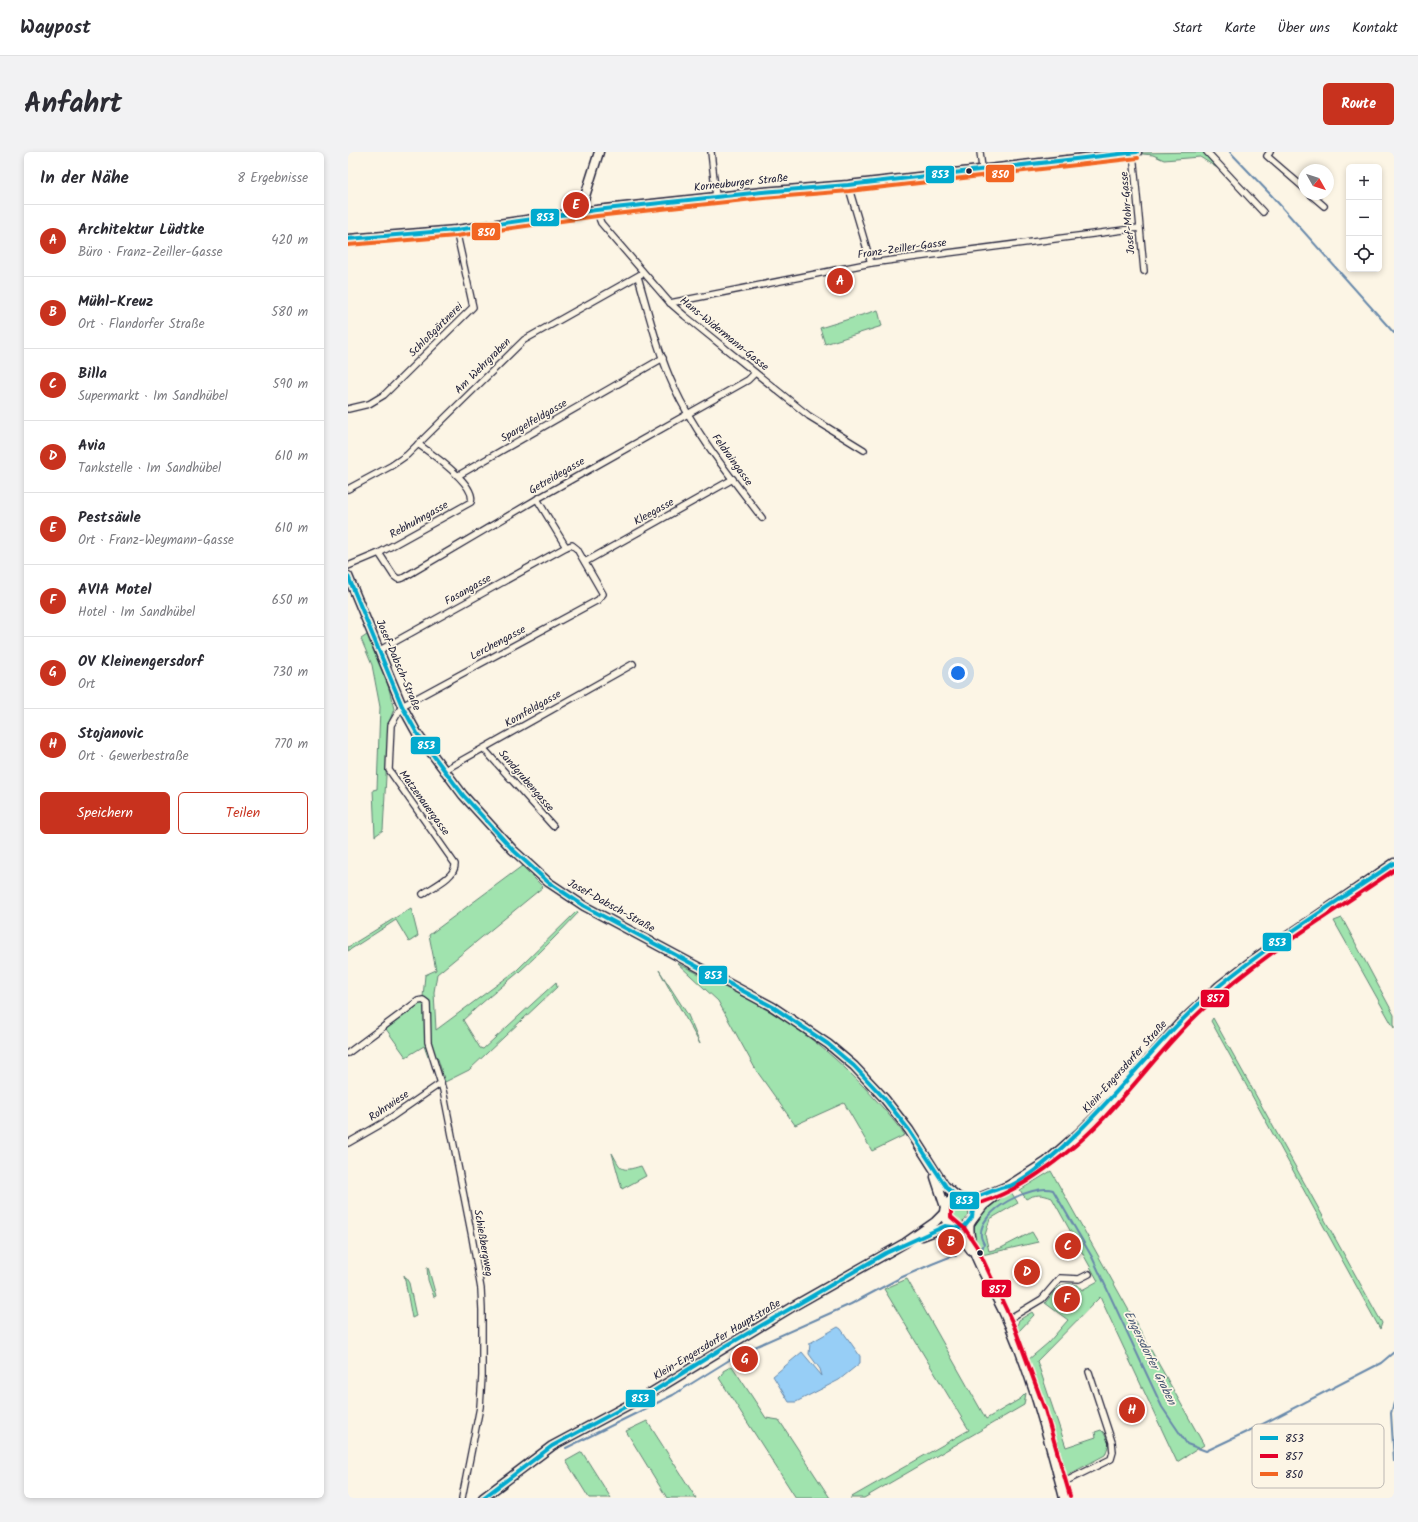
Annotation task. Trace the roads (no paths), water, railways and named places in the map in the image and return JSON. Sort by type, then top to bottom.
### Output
[{"type":"main road","points":[[580,212],[599,152]]},
{"type":"main road","name":"Korneuburger Straße","points":[[348,239],[456,230],[596,210],[848,185],[982,168],[1135,152]]},
{"type":"main road","name":"Josef-Dabsch-Straße","points":[[348,576],[402,706],[418,735],[443,771],[500,838],[532,869],[561,892],[594,912],[773,1007],[828,1044],[854,1066],[884,1098],[909,1130],[944,1185],[963,1199]]},
{"type":"main road","name":"Klein-Engersdorfer Straße","points":[[972,1220],[983,1206],[1008,1186],[1046,1162],[1079,1133],[1118,1094],[1178,1026],[1219,986],[1254,959],[1394,863]]},
{"type":"main road","name":"Josef-Dabsch-Straße","points":[[928,1162],[942,1193],[945,1210]]},
{"type":"main road","name":"Klein-Engersdorfer Straße","points":[[963,1199],[978,1198],[999,1188],[1008,1186]]},
{"type":"main road","points":[[905,1243],[935,1222],[951,1200],[963,1199],[973,1209],[970,1235],[976,1256],[1007,1320],[1034,1397],[1064,1498]]},
{"type":"main road","points":[[945,1210],[946,1221],[953,1226],[976,1256]]},
{"type":"main road","points":[[905,1243],[953,1226],[963,1227],[972,1220]]},
{"type":"main road","name":"Klein-Engersdorfer Hauptstraße","points":[[483,1498],[552,1446],[649,1394],[772,1318],[905,1243]]},
{"type":"street","points":[[711,152],[716,197]]},
{"type":"street","points":[[980,152],[982,168]]},
{"type":"street","name":"Josef-Mohr-Gasse","points":[[1135,152],[1139,228],[1144,271]]},
{"type":"street","points":[[1207,152],[1263,212]]},
{"type":"street","points":[[1270,152],[1267,156],[1298,183]]},
{"type":"street","points":[[848,185],[871,263]]},
{"type":"street","points":[[1317,200],[1324,206]]},
{"type":"street","name":"Hans-Widermann-Gasse","points":[[596,210],[599,220],[670,303],[809,416],[864,450]]},
{"type":"street","name":"Franz-Zeiller-Gasse","points":[[670,303],[871,263],[1139,228]]},
{"type":"street","name":"Schloßgärtnerei","points":[[348,409],[369,404],[389,390],[473,307],[456,230]]},
{"type":"street","name":"Am Wehrgraben","points":[[348,489],[401,460],[524,340],[638,278],[644,273]]},
{"type":"street","points":[[638,278],[663,358],[672,382],[688,414]]},
{"type":"street","name":"Spargelfeldgasse","points":[[459,475],[663,358]]},
{"type":"street","name":"Getreidegasse","points":[[379,553],[394,576],[401,579],[537,499],[748,380],[755,373]]},
{"type":"street","name":"Feldraingasse","points":[[688,414],[762,518]]},
{"type":"street","points":[[418,444],[459,475]]},
{"type":"street","name":"Rebhuhngasse","points":[[348,566],[379,553],[471,502],[471,496],[459,475]]},
{"type":"street","name":"Kleegasse","points":[[585,562],[733,479]]},
{"type":"street","points":[[537,499],[566,547],[574,546],[585,562]]},
{"type":"street","name":"Fasangasse","points":[[380,650],[566,547]]},
{"type":"street","name":"Lerchengasse","points":[[402,706],[598,600],[602,596],[602,591],[585,562]]},
{"type":"street","name":"Kornfeldgasse","points":[[443,771],[633,664]]},
{"type":"street","name":"Matzenauergasse","points":[[402,706],[391,725],[389,770],[455,864],[455,870],[450,875],[423,894]]},
{"type":"street","name":"Sandgrubengasse","points":[[484,749],[553,826]]},
{"type":"street","name":"Schießbergweg","points":[[348,1053],[419,1000],[423,1000],[427,1003],[428,1042],[441,1083],[481,1289],[482,1376],[480,1407],[462,1498]]},
{"type":"street","name":"Rohrwiese","points":[[348,1143],[383,1123],[441,1083]]},
{"type":"street","points":[[1007,1320],[1042,1299],[1060,1278],[1079,1279],[1090,1274]]},
{"type":"street","points":[[1060,1484],[1111,1459],[1113,1452],[1112,1442],[1089,1372]]},
{"type":"water","points":[[838,1327],[860,1356],[860,1363],[839,1380],[796,1402],[789,1402],[773,1376],[802,1352],[822,1376],[820,1369],[809,1354],[810,1343]]},
{"type":"waterway","points":[[1230,152],[1271,195],[1394,333]]},
{"type":"waterway","name":"Engersdorfer Graben","points":[[981,1251],[984,1244],[981,1236],[982,1226],[997,1208],[1020,1195],[1032,1191],[1044,1189],[1053,1190],[1092,1257],[1162,1407],[1187,1444],[1206,1451],[1252,1429]]},
{"type":"waterway","name":"Engersdorfer Graben","points":[[566,1448],[673,1395],[739,1354],[851,1304],[900,1278],[952,1256],[956,1256]]},
{"type":"waterway","name":"Engersdorfer Graben","points":[[1263,1424],[1381,1363],[1394,1352]]},
{"type":"waterway","points":[[1394,1403],[1391,1413],[1394,1461]]},
{"type":"place","name":"Pestsäule","points":[[576,205]]},
{"type":"place","name":"Architektur Lüdtke","points":[[840,281]]},
{"type":"place","name":"Mühl-Kreuz","points":[[951,1242]]},
{"type":"place","name":"Billa","points":[[1068,1246]]},
{"type":"place","name":"Avia","points":[[1027,1272]]},
{"type":"place","name":"AVIA Motel","points":[[1067,1299]]},
{"type":"place","name":"OV Kleinengersdorf","points":[[745,1359]]},
{"type":"place","name":"Stojanovic","points":[[1132,1410]]}]
